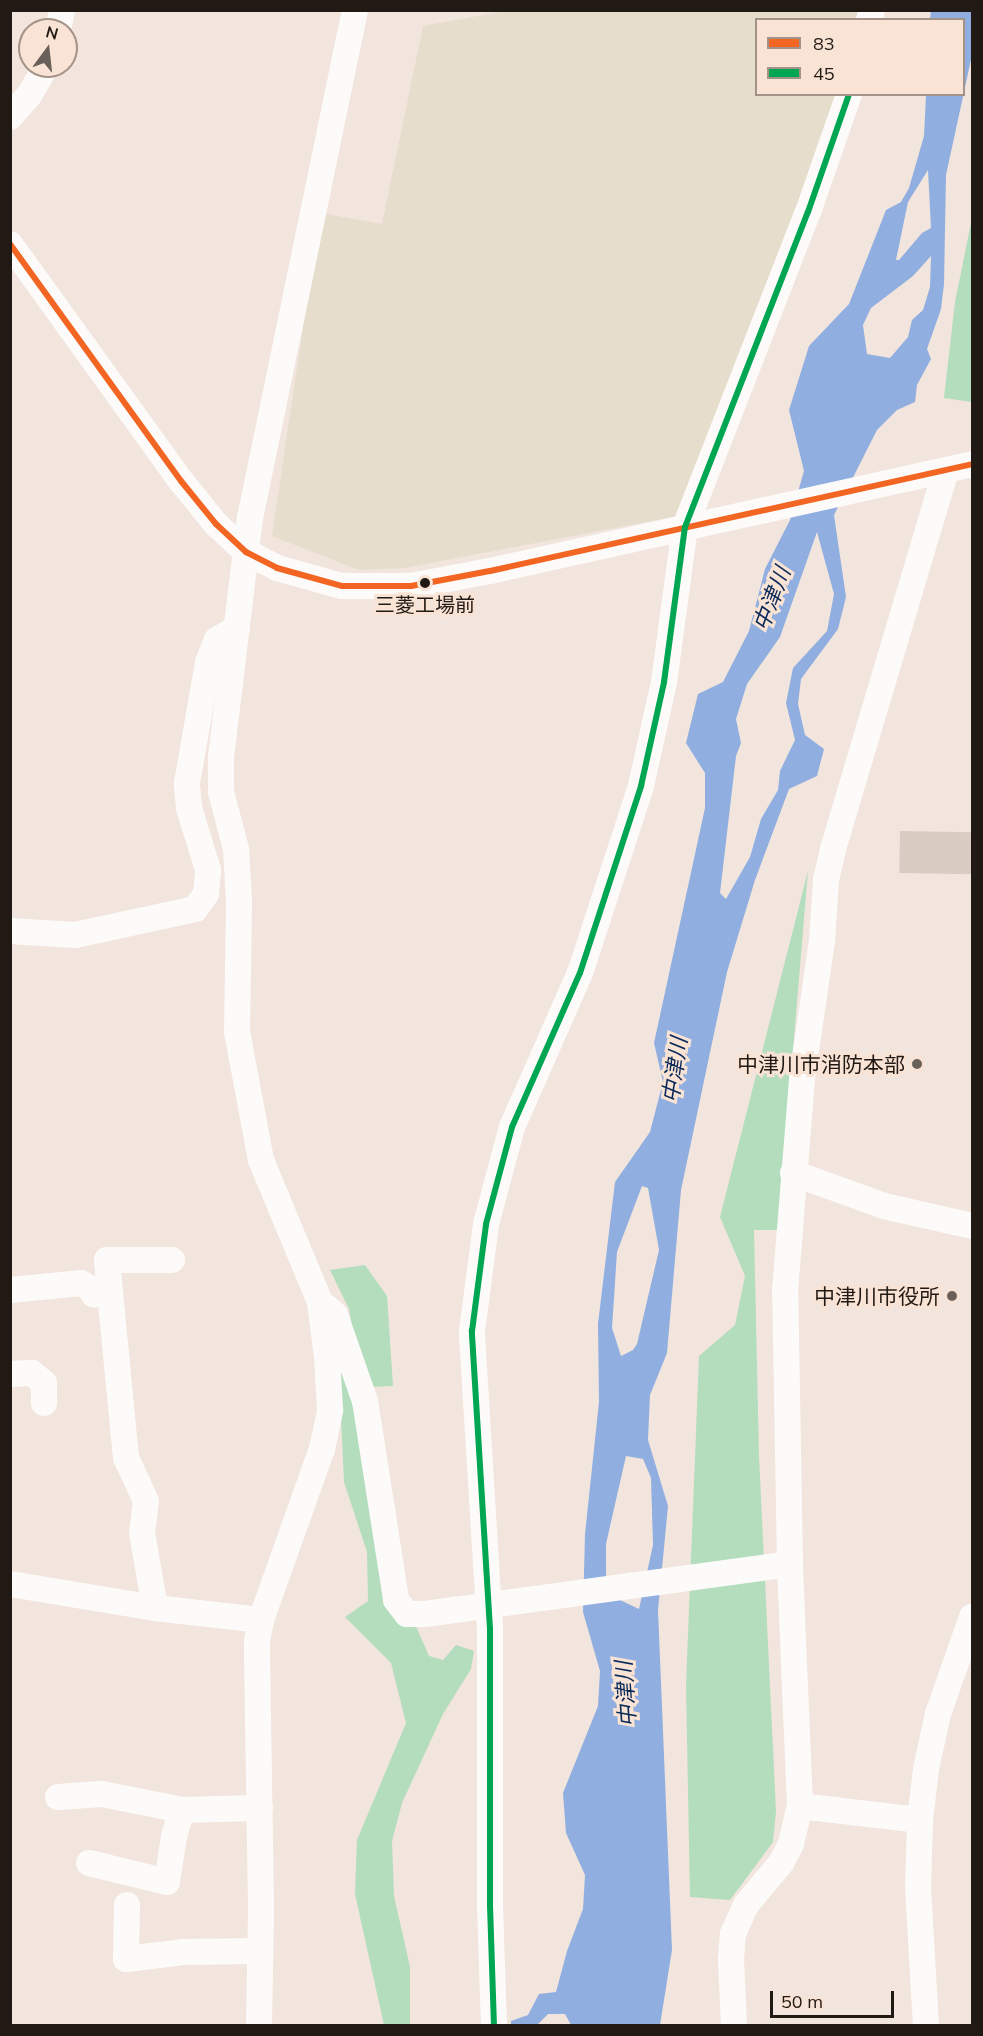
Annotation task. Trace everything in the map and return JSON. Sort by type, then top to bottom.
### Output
[{"type":"street","points":[[259,2025],[260,1808],[257,1641],[261,1620],[322,1449],[330,1410],[327,1358],[320,1302],[261,1160],[237,1032],[239,901],[236,849],[221,792],[221,757],[250,519],[355,10]]},
{"type":"street","points":[[10,117],[30,94],[39,78]]},
{"type":"street","points":[[494,2025],[490,1892],[490,1629],[472,1331],[486,1224],[512,1127],[580,973],[640,786],[664,682],[685,527],[808,212],[848,96]]},
{"type":"street","points":[[10,244],[181,481],[216,524],[246,552],[277,568],[342,586],[411,586],[972,464]]},
{"type":"street","points":[[735,2025],[731,1948],[733,1934],[746,1905],[784,1858],[796,1832],[800,1806],[790,1564],[785,1291],[802,1078],[822,941],[826,880],[936,473]]},
{"type":"street","points":[[10,931],[75,935],[195,909],[206,894],[208,870],[189,808],[187,783],[208,663],[217,640],[237,628]]},
{"type":"street","points":[[793,1173],[884,1206],[972,1227]]},
{"type":"street","points":[[155,1608],[142,1533],[146,1501],[126,1458],[107,1260],[172,1260]]},
{"type":"street","points":[[10,1290],[81,1283],[92,1289],[94,1295]]},
{"type":"street","points":[[320,1302],[335,1315],[365,1401],[396,1600],[407,1614],[426,1614],[790,1564]]},
{"type":"street","points":[[10,1374],[32,1373],[44,1383],[44,1403]]},
{"type":"street","points":[[10,1584],[155,1608],[261,1620]]},
{"type":"street","points":[[926,2025],[918,1888],[920,1820],[926,1769],[938,1714],[972,1617]]},
{"type":"street","points":[[58,1797],[102,1794],[182,1810],[260,1808]]},
{"type":"street","points":[[800,1806],[920,1820]]},
{"type":"street","points":[[89,1863],[167,1882],[174,1836],[182,1810]]},
{"type":"street","points":[[127,1905],[126,1959],[184,1952],[260,1951]]},
{"type":"shaded area","points":[[510,10],[858,11],[856,18],[755,18],[755,96],[838,96],[683,515],[404,568],[359,570],[272,536],[320,213],[382,224],[423,26]]},
{"type":"green space","points":[[972,218],[972,402],[944,398],[955,302]]},
{"type":"green space","points":[[808,871],[778,1230],[754,1230],[759,1456],[776,1811],[773,1842],[730,1900],[690,1897],[686,1685],[699,1356],[735,1325],[745,1276],[720,1217]]},
{"type":"green space","points":[[365,1265],[387,1296],[393,1386],[369,1387],[361,1404],[415,1624],[429,1656],[443,1660],[456,1645],[474,1651],[471,1669],[443,1714],[402,1803],[392,1841],[394,1896],[410,1967],[410,2025],[384,2025],[355,1894],[357,1840],[406,1723],[391,1663],[345,1617],[368,1601],[367,1552],[344,1482],[339,1376],[358,1361],[349,1309],[330,1270]]},
{"type":"water","points":[[931,11],[972,11],[972,55],[965,87],[965,18],[930,18]]},
{"type":"water","name":"中津川","points":[[926,96],[964,96],[946,175],[944,284],[941,309],[927,349],[931,359],[917,385],[915,402],[897,410],[877,430],[834,515],[846,597],[838,629],[801,679],[798,704],[805,735],[824,749],[817,776],[789,789],[755,880],[727,972],[681,1190],[667,1353],[650,1395],[648,1440],[668,1506],[658,1610],[672,1950],[660,2025],[571,2025],[565,2014],[548,2014],[537,2025],[511,2025],[511,2021],[528,2015],[539,1994],[556,1992],[567,1951],[583,1909],[585,1875],[566,1833],[563,1793],[598,1706],[600,1671],[583,1612],[585,1534],[599,1402],[598,1324],[615,1182],[650,1132],[663,1082],[654,1043],[705,808],[705,773],[686,743],[698,694],[723,682],[749,631],[765,569],[790,520],[804,471],[789,410],[809,346],[849,304],[886,210],[901,202],[909,188],[924,136]],"holes":[[[928,170],[931,228],[922,233],[899,260],[896,260],[908,202]],[[931,256],[930,287],[923,310],[912,320],[908,337],[890,358],[867,354],[863,325],[871,308],[913,276]],[[817,532],[834,594],[827,631],[793,668],[786,703],[795,740],[780,771],[778,790],[761,819],[750,857],[726,899],[720,893],[736,756],[741,743],[736,719],[747,684],[780,637]],[[642,1186],[648,1188],[659,1250],[637,1344],[633,1350],[621,1356],[612,1328],[617,1252]],[[626,1456],[643,1459],[651,1478],[653,1545],[639,1609],[618,1599],[606,1575],[606,1544]]]},
{"type":"building","points":[[900,831],[972,832],[971,874],[899,873]]},
{"type":"transit line","name":"45","points":[[494,2026],[490,1904],[490,1629],[472,1331],[486,1224],[512,1127],[580,973],[641,786],[664,682],[685,527],[808,212],[848,96]]},
{"type":"transit line","name":"83","points":[[10,244],[181,481],[216,524],[246,552],[277,568],[342,586],[411,586],[490,571],[972,464]]},
{"type":"place","name":"三菱工場前","points":[[425,583]]},
{"type":"place","name":"中津川市消防本部","points":[[917,1064]]},
{"type":"place","name":"中津川市役所","points":[[952,1296]]}]
